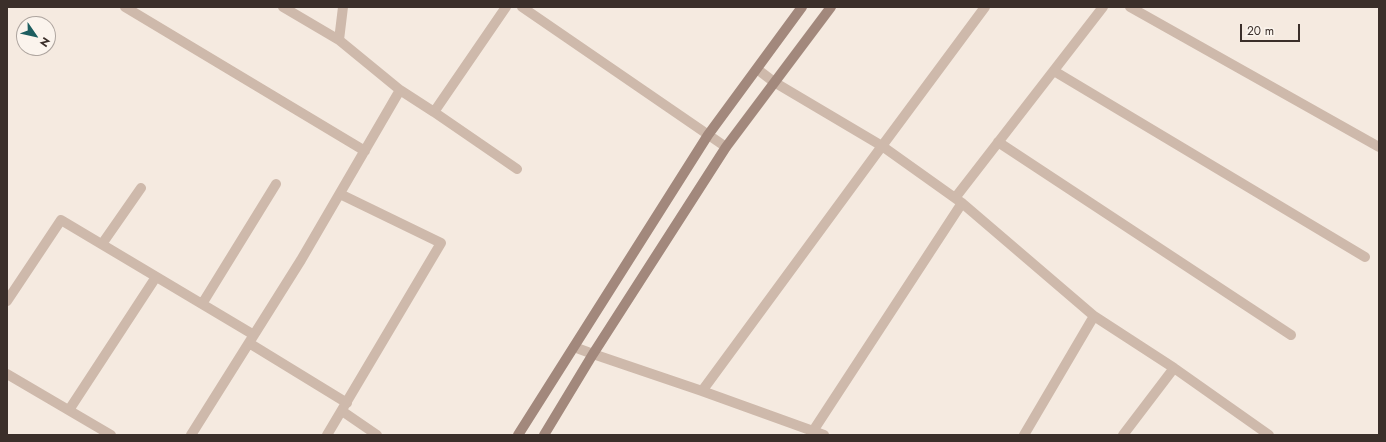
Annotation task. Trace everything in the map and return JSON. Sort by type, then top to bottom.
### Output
[{"type":"street","points":[[125,7],[365,150]]},
{"type":"street","points":[[283,7],[339,40],[400,90],[517,169]]},
{"type":"street","points":[[339,40],[343,7]]},
{"type":"street","points":[[434,112],[506,7]]},
{"type":"street","points":[[522,7],[537,11],[726,147]]},
{"type":"street","points":[[518,435],[708,135],[802,7]]},
{"type":"street","points":[[544,435],[593,354],[726,147],[831,7]]},
{"type":"street","points":[[702,391],[985,7]]},
{"type":"street","points":[[813,431],[958,201],[998,142],[1103,7]]},
{"type":"street","points":[[1130,7],[1379,147]]},
{"type":"street","points":[[756,69],[774,82],[882,146],[958,201],[1094,316],[1174,368],[1265,434]]},
{"type":"street","points":[[1054,71],[1365,257]]},
{"type":"street","points":[[191,435],[301,260],[400,90]]},
{"type":"street","points":[[998,142],[1291,335]]},
{"type":"street","points":[[202,304],[276,184]]},
{"type":"street","points":[[102,244],[141,188]]},
{"type":"street","points":[[327,435],[441,243],[340,194]]},
{"type":"street","points":[[7,301],[61,220],[202,304],[344,407],[377,435]]},
{"type":"street","points":[[69,410],[156,276]]},
{"type":"street","points":[[1024,435],[1094,316]]},
{"type":"street","points":[[574,347],[824,435]]},
{"type":"street","points":[[1123,435],[1174,368]]},
{"type":"street","points":[[7,374],[111,435]]}]
